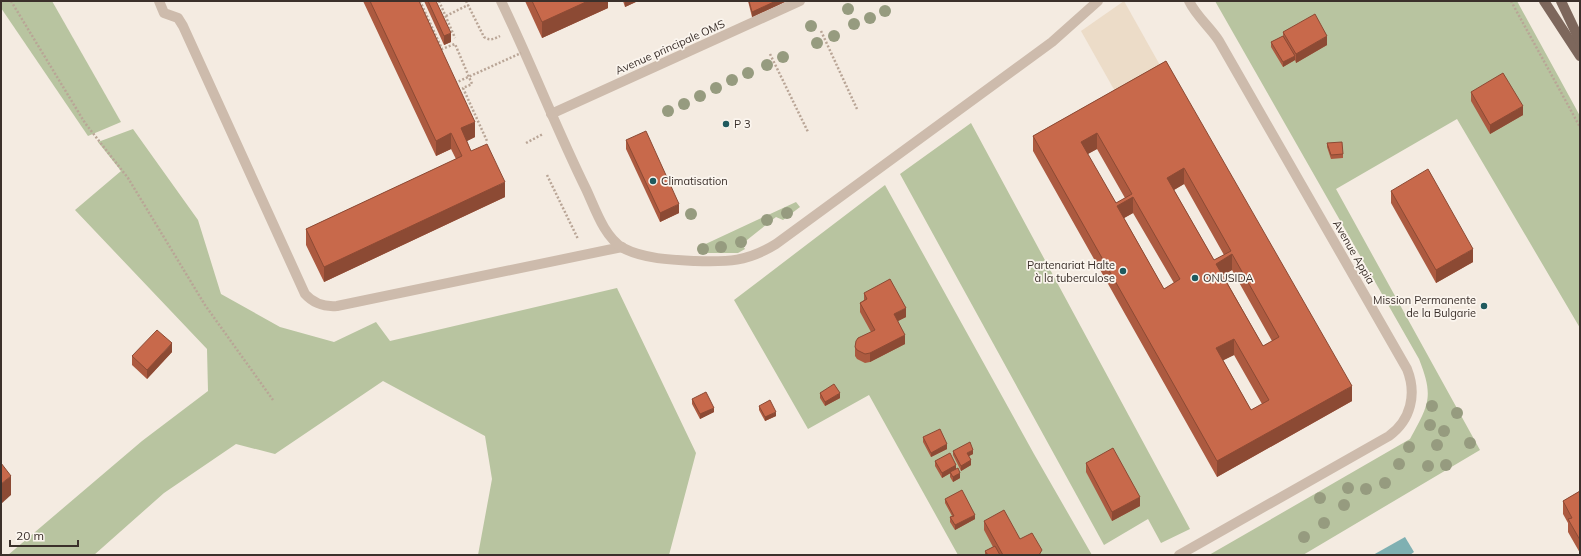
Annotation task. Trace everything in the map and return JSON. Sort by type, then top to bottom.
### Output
[{"type":"main road","points":[[1544,1],[1580,56]]},
{"type":"main road","points":[[1561,1],[1580,41]]},
{"type":"street","points":[[159,1],[164,13],[178,18],[183,26],[305,294],[314,303],[330,307],[337,306],[622,247]]},
{"type":"street","points":[[501,1],[551,114],[606,230],[622,247],[647,256],[692,261],[739,261],[761,253],[804,223],[1052,42],[1098,1]]},
{"type":"street","name":"Avenue principale OMS","points":[[551,114],[800,1]]},
{"type":"street","name":"Avenue Appia","points":[[1179,555],[1389,436],[1405,419],[1409,408],[1412,391],[1407,369],[1219,41],[1211,28],[1189,1]]},
{"type":"path","points":[[11,1],[85,123],[128,178],[205,305],[273,400]]},
{"type":"path","points":[[420,1],[442,49],[454,44],[472,84],[463,88],[487,141]]},
{"type":"path","points":[[439,1],[455,38]]},
{"type":"path","points":[[466,1],[481,33],[488,40],[493,40],[515,30]]},
{"type":"path","points":[[1511,1],[1580,128]]},
{"type":"path","points":[[446,16],[468,5]]},
{"type":"path","points":[[821,31],[858,109]]},
{"type":"path","points":[[451,85],[521,53]]},
{"type":"path","points":[[770,54],[808,132]]},
{"type":"path","points":[[547,175],[577,237],[582,241]]},
{"type":"green space","points":[[1,1],[52,1],[121,122],[88,136],[1,8]]},
{"type":"green space","points":[[1215,1],[1517,1],[1580,116],[1580,328],[1457,119],[1336,189],[1480,450],[1303,555],[1209,555],[1410,439],[1422,417],[1425,408],[1428,392],[1427,383],[1419,359]]},
{"type":"green space","points":[[971,123],[1190,529],[1161,543],[1148,519],[1104,545],[900,174]]},
{"type":"green space","points":[[133,129],[198,220],[221,294],[280,327],[334,342],[376,322],[390,341],[617,288],[696,453],[669,555],[478,555],[492,479],[485,436],[383,381],[275,454],[236,444],[164,493],[94,555],[8,555],[142,441],[208,391],[207,349],[75,210],[121,171],[98,142]]},
{"type":"green space","points":[[885,185],[1034,454],[1092,555],[958,555],[869,395],[808,429],[734,300]]},
{"type":"green space","points":[[796,202],[800,207],[783,220],[776,217],[742,244],[745,249],[738,253],[699,253],[697,248]]},
{"type":"shaded area","points":[[1124,1],[1166,76],[1121,102],[1081,31]]},
{"type":"water","points":[[1405,537],[1414,552],[1410,555],[1373,555]]},
{"type":"building","points":[[370,1],[419,1],[475,122],[461,128],[471,151],[487,144],[505,182],[324,267],[306,229],[462,156],[451,133],[436,141]]},
{"type":"building","points":[[428,1],[436,1],[451,33],[444,36]]},
{"type":"building","points":[[532,1],[588,1],[542,22]]},
{"type":"building","points":[[749,1],[776,1],[752,12]]},
{"type":"building","points":[[1315,14],[1327,36],[1296,54],[1283,32]]},
{"type":"building","points":[[1283,36],[1295,56],[1283,62],[1271,42]]},
{"type":"building","name":"ONUSIDA","points":[[1166,61],[1352,386],[1217,461],[1033,136]],"holes":[[[1097,133],[1132,194],[1116,203],[1081,142]],[[1184,168],[1231,251],[1214,260],[1167,178]],[[1133,197],[1180,279],[1164,289],[1117,206]],[[1232,254],[1279,337],[1263,346],[1216,264]],[[1234,339],[1269,400],[1251,410],[1216,348]]]},
{"type":"building","points":[[1503,73],[1523,106],[1490,125],[1471,92]]},
{"type":"building","name":"Climatisation","points":[[646,131],[679,204],[660,213],[626,140]]},
{"type":"building","points":[[1342,142],[1343,154],[1331,155],[1327,143]]},
{"type":"building","points":[[1428,169],[1473,249],[1436,270],[1391,191]]},
{"type":"building","points":[[890,279],[906,308],[894,314],[905,335],[870,353],[865,354],[857,350],[855,347],[856,341],[858,338],[875,330],[860,303],[867,299],[864,293]]},
{"type":"building","points":[[157,330],[172,343],[147,370],[132,356]]},
{"type":"building","points":[[834,384],[840,393],[825,402],[820,393]]},
{"type":"building","points":[[706,392],[714,408],[700,414],[692,399]]},
{"type":"building","points":[[770,400],[776,412],[765,417],[759,406]]},
{"type":"building","points":[[940,429],[947,444],[931,453],[923,437]]},
{"type":"building","points":[[970,442],[973,450],[967,453],[971,460],[961,466],[953,451]]},
{"type":"building","points":[[1113,448],[1140,497],[1112,512],[1086,463]]},
{"type":"building","points":[[950,453],[956,465],[942,473],[935,461]]},
{"type":"building","points":[[1,463],[11,476],[1,484]]},
{"type":"building","points":[[958,468],[960,473],[953,477],[950,472]]},
{"type":"building","points":[[962,490],[975,515],[955,525],[950,517],[954,516],[945,499]]},
{"type":"building","points":[[1580,491],[1580,540],[1568,519],[1572,518],[1563,501]]},
{"type":"building","points":[[1004,510],[1020,539],[1032,533],[1042,550],[1039,555],[1003,555],[984,521]]},
{"type":"building","points":[[995,546],[1000,555],[988,555],[985,551]]},
{"type":"place","name":"P 3","points":[[726,124]]},
{"type":"place","name":"Climatisation","points":[[653,181]]},
{"type":"place","name":"Partenariat Halte à la tuberculose","points":[[1123,271]]},
{"type":"place","name":"ONUSIDA","points":[[1195,278]]},
{"type":"place","name":"Mission Permanente de la Bulgarie","points":[[1484,306]]}]
